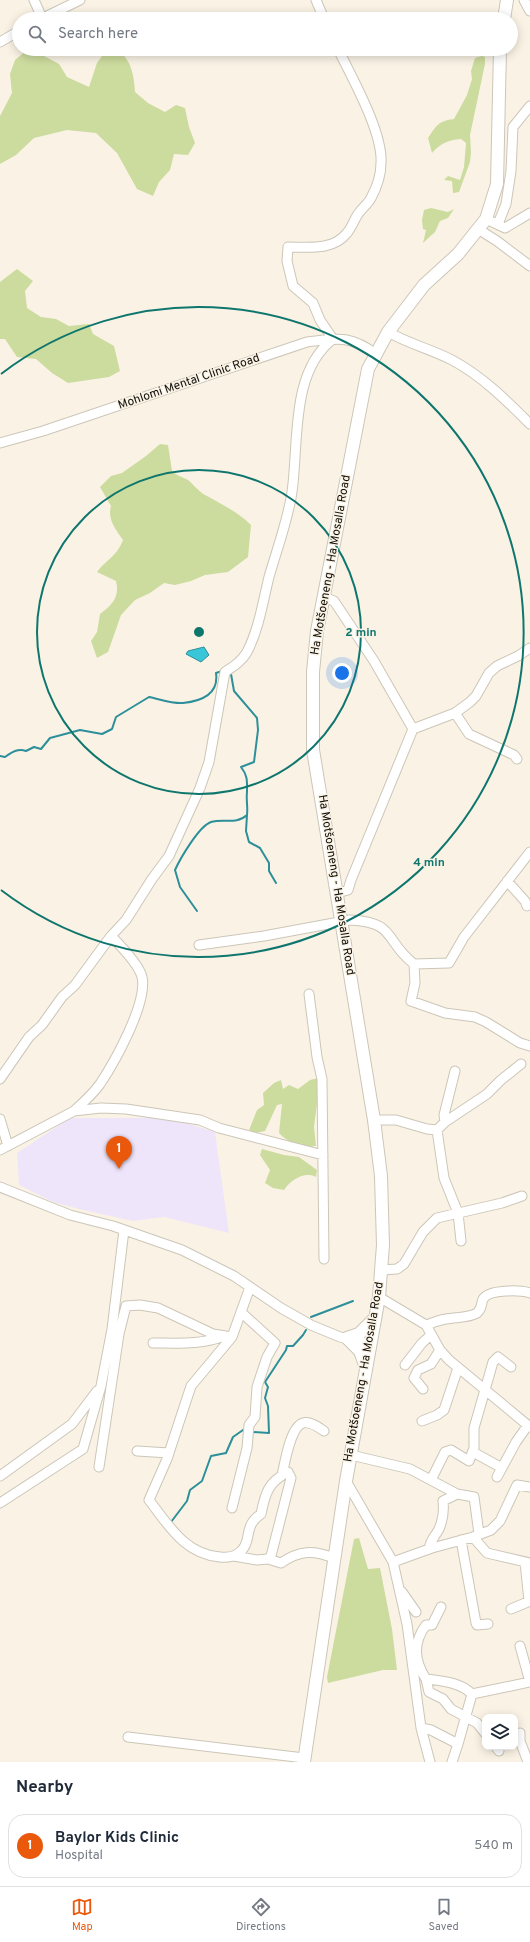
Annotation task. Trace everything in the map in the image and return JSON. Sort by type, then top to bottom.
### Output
[{"type":"main road","points":[[505,12],[507,0]]},
{"type":"main road","name":"Ha Motšoeneng - Ha Mosalla Road","points":[[304,1760],[346,1480],[379,1296],[383,1245],[381,1176],[374,1120],[313,750],[313,672],[317,631],[368,369],[388,332],[424,285],[458,254],[486,219],[497,184],[500,56]]},
{"type":"main road","points":[[366,1368],[360,1351],[347,1338],[359,1334],[375,1318]]},
{"type":"street","points":[[34,0],[39,12]]},
{"type":"street","points":[[56,12],[80,0]]},
{"type":"street","points":[[316,0],[321,12]]},
{"type":"street","points":[[524,0],[530,11]]},
{"type":"street","points":[[0,42],[12,35]]},
{"type":"street","points":[[0,1079],[30,1037],[42,1026],[62,996],[75,985],[126,920],[152,879],[169,856],[200,788],[209,762],[225,672],[238,664],[246,652],[257,625],[292,492],[298,412],[302,395],[317,354],[333,339],[320,320],[313,303],[294,286],[287,261],[288,247],[329,246],[341,239],[347,233],[358,213],[371,199],[378,181],[382,162],[371,120],[341,56]]},
{"type":"street","points":[[498,224],[506,204],[511,171],[513,127],[530,106]]},
{"type":"street","points":[[486,219],[505,228],[530,213]]},
{"type":"street","points":[[478,229],[497,241],[530,266]]},
{"type":"street","points":[[388,332],[468,368],[497,391],[530,424]]},
{"type":"street","name":"Mohlomi Mental Clinic Road","points":[[0,443],[43,431],[307,342],[350,339],[366,347],[376,355]]},
{"type":"street","points":[[324,597],[334,601],[374,660],[413,730]]},
{"type":"street","points":[[337,893],[348,890],[413,730],[455,713],[476,696],[489,673],[497,666],[518,656],[530,648]]},
{"type":"street","points":[[455,713],[469,734],[514,755],[517,759]]},
{"type":"street","points":[[199,945],[362,920],[382,927],[391,935],[403,956],[414,964],[449,964],[464,936],[530,852]]},
{"type":"street","points":[[507,881],[525,901],[527,906]]},
{"type":"street","points":[[0,1119],[4,1148],[74,1111],[86,1100],[99,1084],[133,1023],[143,989],[142,977],[137,968],[112,936]]},
{"type":"street","points":[[414,964],[415,983],[411,1001],[445,1013],[475,1017],[520,1043],[530,1046]]},
{"type":"street","points":[[309,994],[317,1057],[322,1079],[324,1259]]},
{"type":"street","points":[[437,1130],[445,1122],[487,1094],[501,1080],[521,1064]]},
{"type":"street","points":[[445,1122],[444,1115],[455,1071]]},
{"type":"street","points":[[74,1111],[101,1108],[126,1109],[200,1120],[220,1128],[323,1155]]},
{"type":"street","points":[[374,1120],[396,1120],[427,1129],[437,1130]]},
{"type":"street","points":[[437,1130],[444,1178],[458,1213],[461,1241]]},
{"type":"street","points":[[0,1187],[70,1215],[124,1230],[182,1250],[234,1276],[311,1325],[340,1337],[370,1344]]},
{"type":"street","points":[[381,1270],[397,1269],[404,1264],[423,1232],[436,1218],[502,1203],[522,1196]]},
{"type":"street","points":[[0,1503],[83,1450],[102,1386],[112,1329],[124,1230]]},
{"type":"street","points":[[250,1287],[242,1313],[228,1336],[191,1386],[169,1453],[149,1500],[176,1536],[202,1555],[225,1558],[234,1556],[243,1550],[252,1520],[261,1514],[266,1491],[282,1475],[288,1472],[291,1478],[268,1559]]},
{"type":"street","points":[[426,1325],[445,1319],[467,1316],[476,1313],[482,1307],[484,1299],[489,1293],[510,1291],[530,1293]]},
{"type":"street","points":[[379,1296],[426,1325],[440,1350],[458,1368],[529,1426],[516,1442],[497,1477]]},
{"type":"street","points":[[99,1467],[119,1334],[126,1306],[140,1305],[158,1308],[213,1334],[228,1336]]},
{"type":"street","points":[[232,1508],[247,1448],[249,1425],[254,1417],[256,1387],[267,1357],[275,1343],[242,1313]]},
{"type":"street","points":[[405,1365],[431,1334]]},
{"type":"street","points":[[153,1343],[213,1341],[228,1336]]},
{"type":"street","points":[[423,1389],[414,1378],[418,1370],[431,1364],[440,1350]]},
{"type":"street","points":[[431,1480],[445,1452],[452,1450],[469,1461],[473,1452],[474,1428],[493,1362],[498,1358],[510,1366]]},
{"type":"street","points":[[422,1422],[444,1410],[458,1368]]},
{"type":"street","points":[[0,1476],[72,1424],[102,1386]]},
{"type":"street","points":[[282,1475],[291,1438],[296,1428],[303,1423],[310,1424],[324,1431]]},
{"type":"street","points":[[137,1451],[169,1453]]},
{"type":"street","points":[[473,1452],[502,1468]]},
{"type":"street","points":[[351,1455],[410,1469],[457,1494],[474,1497],[476,1536],[487,1553],[528,1562],[529,1601],[512,1609]]},
{"type":"street","points":[[346,1480],[393,1562],[407,1624],[421,1728],[430,1762]]},
{"type":"street","points":[[393,1562],[429,1548],[476,1536],[491,1530],[500,1521],[517,1485],[530,1487]]},
{"type":"street","points":[[429,1548],[431,1540],[439,1529],[444,1510],[444,1501],[457,1494]]},
{"type":"street","points":[[461,1540],[476,1622],[477,1625],[488,1624]]},
{"type":"street","points":[[234,1556],[257,1560],[268,1559],[281,1563],[302,1552],[322,1554],[334,1558]]},
{"type":"street","points":[[399,1587],[416,1612]]},
{"type":"street","points":[[441,1607],[432,1625],[426,1625],[419,1633],[416,1644],[420,1670],[426,1679],[430,1692],[443,1699],[451,1709],[477,1723],[482,1729]]},
{"type":"street","points":[[472,1694],[530,1682],[520,1646]]},
{"type":"street","points":[[426,1679],[455,1684],[466,1688],[472,1694]]},
{"type":"street","points":[[452,1762],[458,1744],[464,1716],[472,1694]]},
{"type":"street","points":[[421,1728],[431,1730],[458,1744]]},
{"type":"street","points":[[520,1733],[520,1741],[528,1762]]},
{"type":"street","points":[[128,1737],[304,1760]]},
{"type":"shaded area","points":[[70,1118],[148,1118],[176,1120],[215,1132],[229,1233],[164,1217],[133,1221],[79,1209],[53,1202],[19,1185],[17,1153]]},
{"type":"green space","points":[[20,56],[44,56],[59,64],[67,77],[89,87],[97,63],[102,56],[124,56],[132,70],[135,92],[148,103],[165,112],[176,105],[185,108],[189,127],[195,143],[188,155],[174,154],[170,170],[159,182],[153,196],[137,189],[117,153],[96,133],[67,130],[34,138],[16,155],[0,164],[0,116],[12,93],[10,74],[15,60]]},
{"type":"green space","points":[[482,56],[485,57],[485,64],[470,135],[470,162],[459,192],[453,193],[452,181],[444,180],[448,176],[460,180],[464,167],[466,143],[461,139],[448,141],[432,153],[428,138],[438,124],[454,119],[467,95],[472,79],[471,71],[475,58]]},
{"type":"green space","points":[[431,208],[448,212],[454,209],[448,218],[440,221],[435,232],[423,243],[426,230],[423,229],[422,220],[424,210]]},
{"type":"green space","points":[[17,269],[33,281],[25,291],[27,308],[41,317],[56,319],[69,326],[89,324],[93,334],[114,346],[120,371],[109,377],[68,383],[52,373],[36,359],[17,357],[5,339],[0,339],[0,282]]},
{"type":"green space","points":[[160,444],[168,445],[172,471],[188,480],[199,491],[236,512],[251,525],[248,557],[228,572],[205,575],[191,581],[175,585],[164,583],[150,593],[135,600],[121,615],[108,652],[97,658],[91,641],[97,632],[100,614],[114,600],[117,587],[116,581],[97,572],[115,554],[123,540],[111,520],[111,506],[100,487],[111,476],[122,473]]},
{"type":"green space","points":[[318,1078],[319,1088],[314,1127],[316,1146],[296,1144],[287,1140],[279,1133],[282,1104],[277,1105],[265,1131],[255,1133],[249,1130],[257,1110],[264,1105],[263,1093],[274,1083],[281,1080],[283,1089],[289,1085],[298,1089],[310,1080]]},
{"type":"green space","points":[[262,1149],[284,1155],[299,1157],[317,1170],[316,1177],[311,1175],[302,1176],[290,1183],[284,1190],[273,1188],[265,1183],[270,1170],[260,1155]]},
{"type":"green space","points":[[359,1538],[368,1569],[380,1568],[392,1629],[397,1670],[383,1670],[328,1683],[327,1677],[354,1539]]},
{"type":"water","points":[[204,647],[209,655],[201,662],[186,654],[188,651]]},
{"type":"waterway","points":[[0,756],[5,757],[15,751],[26,751],[34,747],[41,749],[50,738],[80,730],[102,734],[112,729],[116,717],[149,697],[179,703],[190,702],[203,698],[208,695],[215,686],[216,673],[222,671]]},
{"type":"waterway","points":[[197,911],[180,887],[175,870],[190,843],[206,825],[216,821],[239,820],[247,815],[247,779],[241,767],[254,762],[258,730],[257,718],[234,691],[231,674],[228,673]]},
{"type":"waterway","points":[[247,815],[246,831],[249,842],[260,848],[269,863],[269,871],[276,883]]},
{"type":"waterway","points":[[311,1317],[353,1301]]},
{"type":"waterway","points":[[252,1432],[269,1433],[268,1406],[265,1398],[268,1387],[265,1382],[286,1350],[287,1346],[293,1346],[306,1330]]},
{"type":"waterway","points":[[171,1522],[187,1501],[190,1490],[202,1481],[211,1456],[226,1453],[233,1437],[243,1430],[246,1431]]},
{"type":"place","name":"Baylor Kids Clinic","points":[[119,1169]]}]
